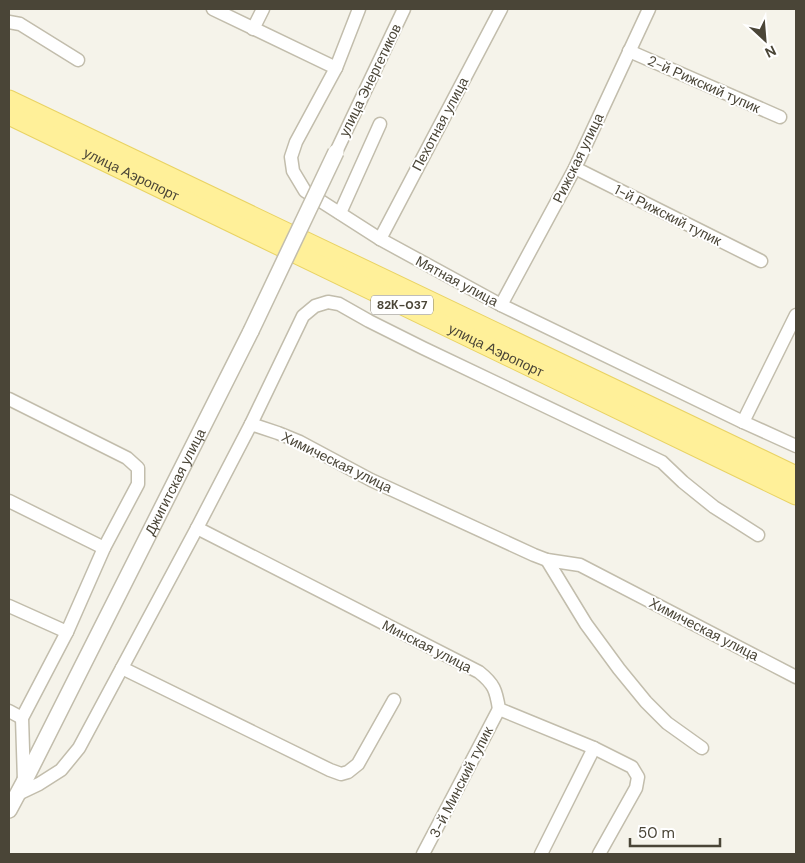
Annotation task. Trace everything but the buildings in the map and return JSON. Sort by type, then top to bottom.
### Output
[{"type":"main road","name":"улица Аэропорт","points":[[9,100],[796,476]]},
{"type":"main road","name":"улица Аэропорт","points":[[9,115],[796,495]]},
{"type":"street","points":[[213,9],[336,68]]},
{"type":"street","points":[[253,29],[264,9]]},
{"type":"street","name":"Мятная улица","points":[[359,9],[336,68],[296,142],[291,157],[293,171],[306,191],[380,239],[501,304],[796,446]]},
{"type":"street","name":"улица Энергетиков","points":[[336,152],[404,9]]},
{"type":"street","name":"Пехотная улица","points":[[380,239],[501,9]]},
{"type":"street","name":"Рижская улица","points":[[501,304],[575,168],[649,9]]},
{"type":"street","points":[[9,22],[20,24],[78,60]]},
{"type":"street","name":"2-й Рижский тупик","points":[[629,51],[780,118]]},
{"type":"street","points":[[340,213],[380,124]]},
{"type":"street","name":"Джигитская улица","points":[[14,799],[251,331],[336,152]]},
{"type":"street","name":"1-й Рижский тупик","points":[[575,168],[761,261]]},
{"type":"street","points":[[14,799],[61,770],[79,748],[251,424],[303,316],[315,306],[328,302],[339,304],[423,348],[662,462],[714,507],[758,535]]},
{"type":"street","points":[[743,422],[796,315]]},
{"type":"street","points":[[9,399],[127,458],[138,468],[138,484],[104,548],[67,632],[22,718],[14,799]]},
{"type":"street","name":"Химическая улица","points":[[251,424],[300,442],[371,480],[547,560],[580,565],[796,677]]},
{"type":"street","points":[[9,502],[104,548]]},
{"type":"street","name":"Минская улица","points":[[197,528],[479,672],[489,680],[497,695],[499,709]]},
{"type":"street","points":[[547,560],[586,624],[646,702],[667,724],[702,748]]},
{"type":"street","points":[[9,606],[67,632]]},
{"type":"street","points":[[122,668],[341,774],[348,772],[358,764],[394,700]]},
{"type":"street","points":[[499,709],[594,748],[632,767],[638,777],[636,788],[599,854]]},
{"type":"street","name":"3-й Минский тупик","points":[[423,854],[499,709]]},
{"type":"street","points":[[9,711],[22,718]]},
{"type":"street","points":[[541,854],[594,748]]}]
